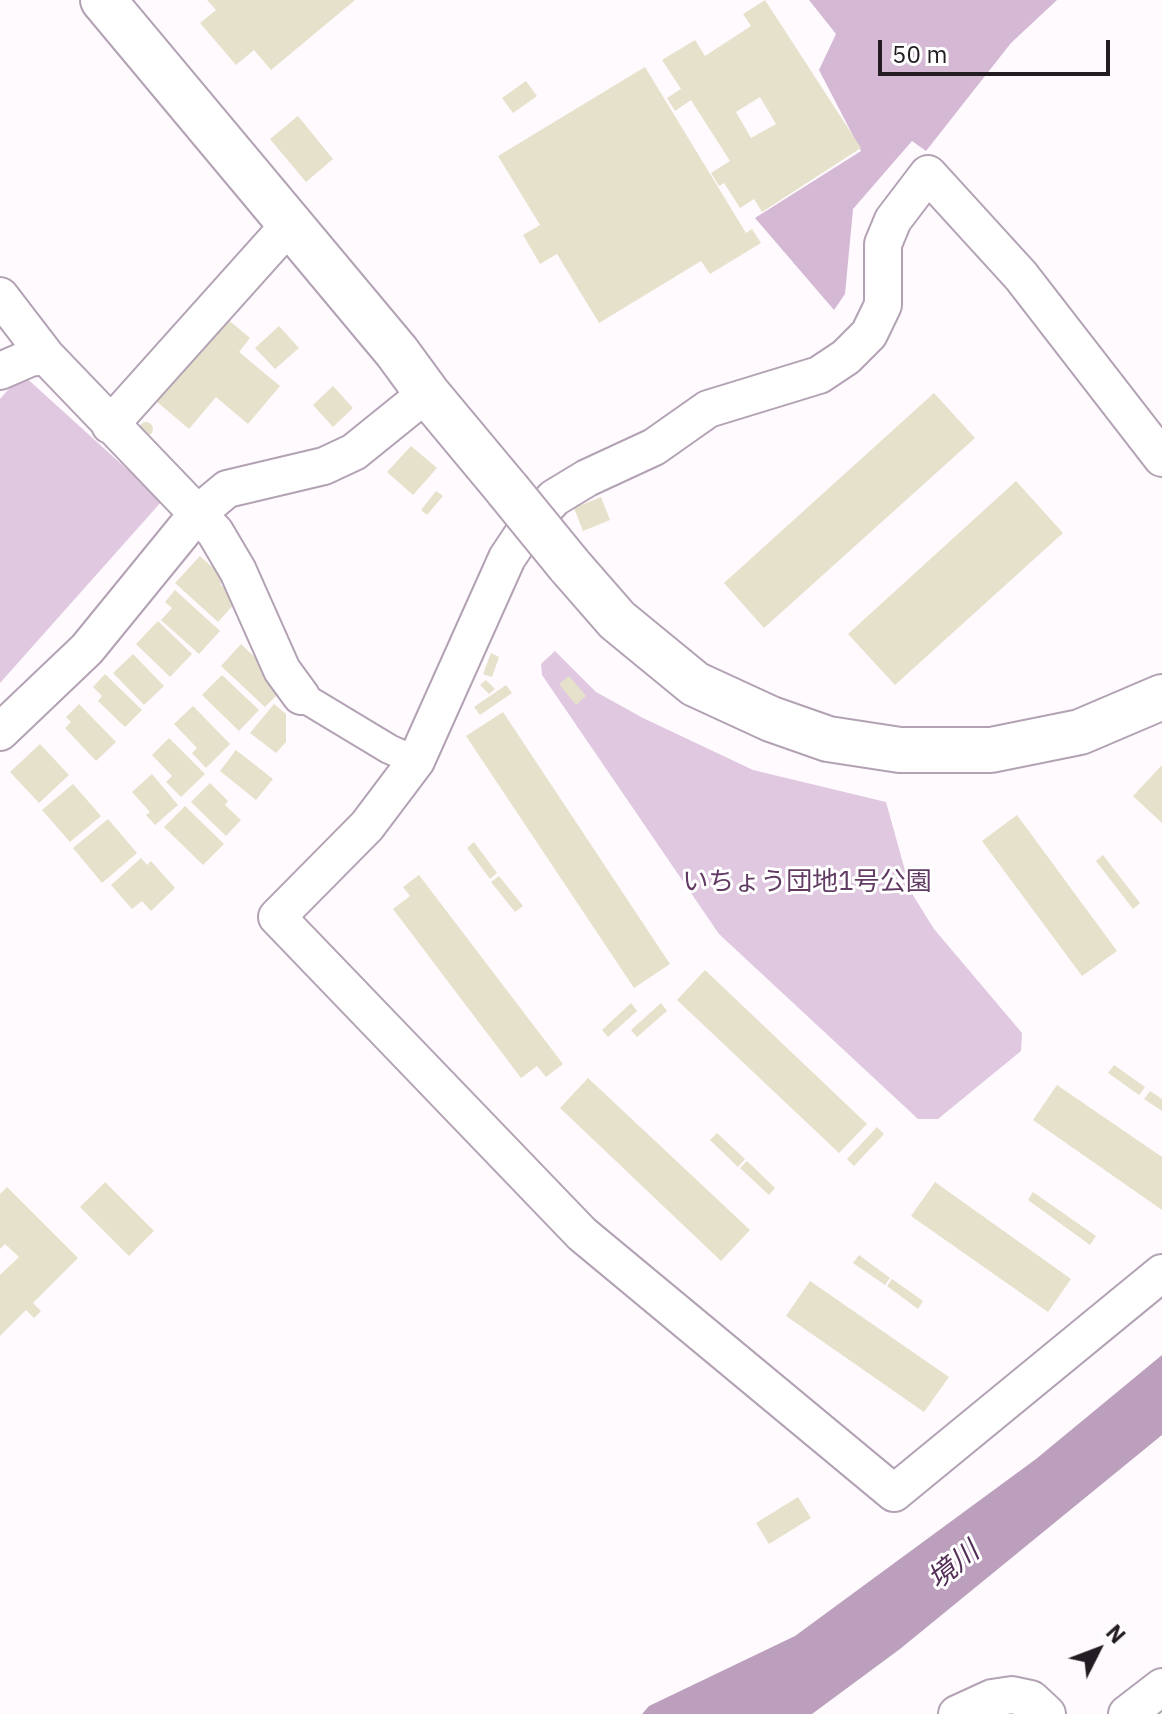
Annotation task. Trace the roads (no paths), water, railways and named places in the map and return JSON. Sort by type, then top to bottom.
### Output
[{"type":"street","points":[[103,0],[397,352],[427,393],[569,565],[617,620],[695,684],[771,719],[828,739],[900,750],[991,750],[1080,732],[1162,697]]},
{"type":"street","points":[[1162,458],[1021,276],[928,174],[893,220],[883,244],[883,305],[869,334],[846,357],[819,375],[708,409],[654,447],[587,478],[554,498],[527,528],[507,558],[416,761],[367,826],[277,917],[582,1234],[894,1493],[1162,1273]]},
{"type":"street","points":[[110,425],[290,224]]},
{"type":"street","points":[[0,296],[46,356],[215,532],[238,571],[282,670],[301,696],[389,749],[416,761]]},
{"type":"street","points":[[0,371],[30,358],[46,356]]},
{"type":"street","points":[[0,732],[87,649],[197,514],[227,489],[324,466],[354,452],[427,393]]},
{"type":"street","points":[[1127,1714],[1162,1687]]},
{"type":"street","points":[[957,1714],[992,1698],[1012,1695],[1031,1699],[1047,1714]]},
{"type":"water","name":"境川","points":[[1162,1355],[1162,1435],[900,1649],[812,1714],[642,1714],[649,1706],[795,1636],[1036,1459]]},
{"type":"park label","name":"いちょう団地1号公園","points":[[807,882]]}]
